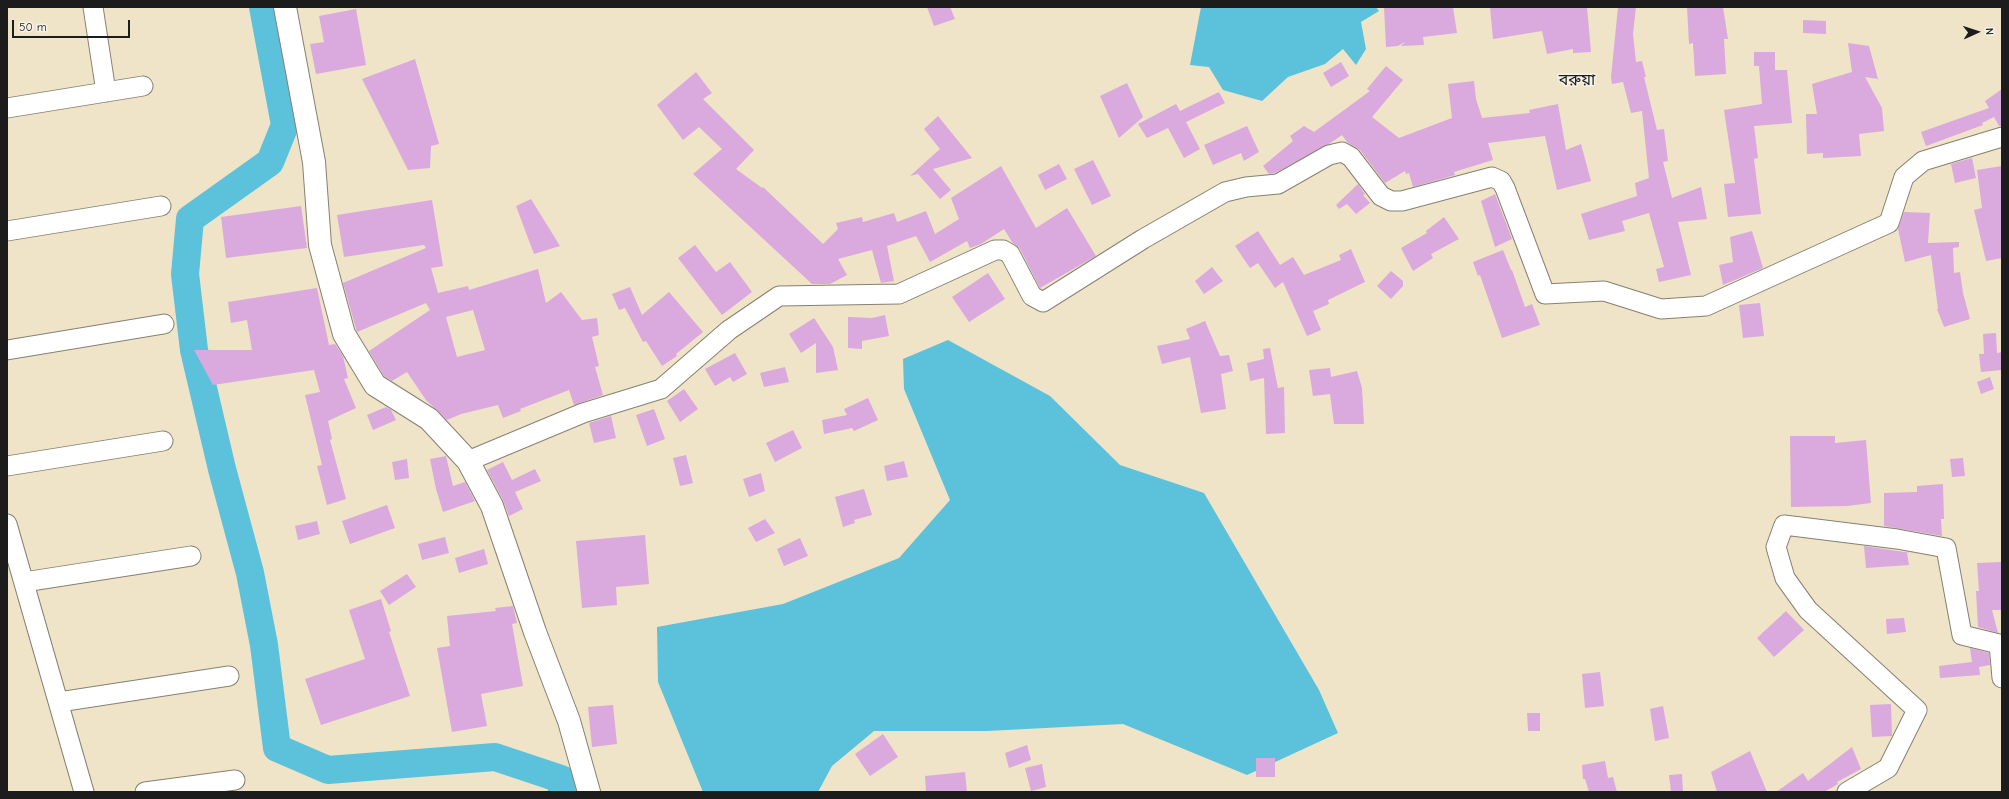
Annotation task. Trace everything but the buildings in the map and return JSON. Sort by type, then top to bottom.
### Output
[{"type":"street","points":[[93,7],[106,92]]},
{"type":"street","points":[[286,7],[314,162],[320,245],[344,334],[375,385],[429,419],[468,461],[492,506],[535,632],[569,721],[590,792]]},
{"type":"street","points":[[7,108],[143,86]]},
{"type":"street","points":[[468,461],[583,414],[661,389],[730,330],[779,296],[899,294],[995,250],[1002,250],[1010,254],[1032,296],[1043,302],[1143,239],[1225,192],[1246,186],[1278,184],[1329,155],[1342,152],[1351,157],[1381,196],[1391,201],[1402,201],[1492,177],[1501,181],[1545,294],[1604,291],[1661,309],[1706,306],[1889,223],[1904,177],[1923,161],[2002,137]]},
{"type":"street","points":[[7,230],[161,206]]},
{"type":"street","points":[[7,350],[164,324]]},
{"type":"street","points":[[7,466],[163,441]]},
{"type":"street","points":[[7,524],[84,792]]},
{"type":"street","points":[[1847,792],[1888,768],[1917,710],[1808,610],[1789,585],[1785,578],[1776,547],[1784,525],[1897,539],[1946,548],[1962,635],[1999,644],[2002,678]]},
{"type":"street","points":[[24,582],[191,556]]},
{"type":"street","points":[[59,702],[229,676]]},
{"type":"street","points":[[145,792],[235,780]]},
{"type":"water","points":[[1201,7],[1376,7],[1379,11],[1361,22],[1366,49],[1356,65],[1343,49],[1325,64],[1288,77],[1262,101],[1223,90],[1209,67],[1190,65]]},
{"type":"water","points":[[948,340],[1050,396],[1120,465],[1204,493],[1319,690],[1338,733],[1247,775],[1123,724],[987,731],[874,731],[832,766],[818,792],[703,792],[658,682],[657,627],[783,604],[899,558],[950,500],[904,389],[903,359]]},
{"type":"waterway","points":[[263,7],[285,125],[270,162],[190,219],[185,274],[194,350],[222,469],[250,573],[264,645],[277,748],[328,770],[495,757],[561,779],[562,792]]},
{"type":"district","name":"বরুয়া","points":[[1577,80]]}]
